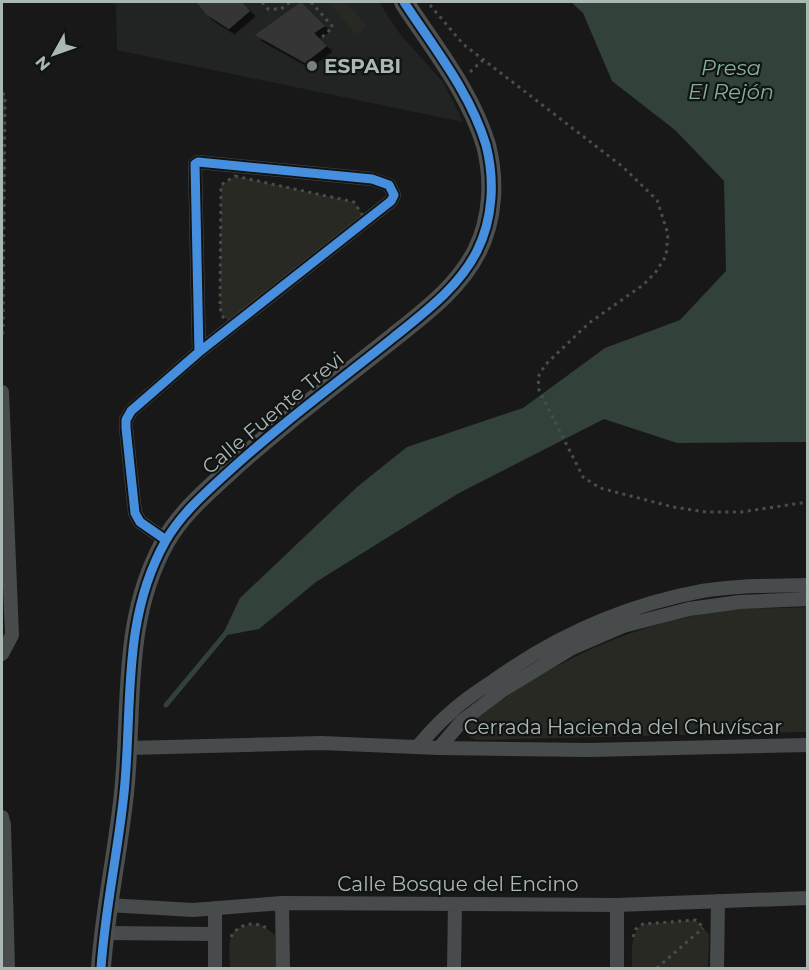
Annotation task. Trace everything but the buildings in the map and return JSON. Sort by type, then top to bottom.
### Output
[{"type":"street","name":"Calle Fuente Trevi","points":[[101,969],[108,905],[119,844],[129,748],[132,647],[138,609],[149,576],[166,540],[183,516],[205,493],[256,446],[342,380],[446,293],[477,251],[488,220],[492,186],[486,147],[473,110],[404,2]]},
{"type":"street","points":[[166,540],[136,517],[126,420],[136,406],[199,352],[391,201],[394,195],[389,185],[372,179],[198,162],[195,164],[199,352]]},
{"type":"street","points":[[2,392],[12,635],[2,654]]},
{"type":"street","name":"Cerrada Hacienda del Chuvíscar","points":[[417,747],[450,712],[466,700],[513,667],[591,624],[627,610],[703,591],[755,586],[807,585]]},
{"type":"street","name":"Cerrada Hacienda del Chuvíscar","points":[[439,748],[462,721],[503,690],[572,648],[623,626],[689,609],[740,602],[807,600]]},
{"type":"street","name":"Cerrada Hacienda del Chuvíscar","points":[[129,748],[321,742],[439,748],[589,750],[807,745]]},
{"type":"street","points":[[2,817],[8,969]]},
{"type":"street","name":"Calle Bosque del Encino","points":[[108,905],[193,910],[282,903],[618,905],[807,898]]},
{"type":"street","points":[[717,969],[718,901]]},
{"type":"street","points":[[282,903],[283,969]]},
{"type":"street","points":[[454,969],[455,904]]},
{"type":"street","points":[[617,969],[618,905]]},
{"type":"street","points":[[215,908],[215,969]]},
{"type":"street","points":[[104,933],[215,933]]},
{"type":"path","points":[[262,2],[268,9],[281,9],[290,2]]},
{"type":"path","points":[[311,2],[333,27],[320,39]]},
{"type":"path","points":[[427,2],[464,44],[623,167],[657,200],[665,224],[668,234],[666,256],[655,273],[643,285],[589,323],[545,365],[538,377],[539,390],[583,477],[600,488],[621,495],[706,512],[741,512],[807,502]]},
{"type":"path","points":[[2,93],[5,95],[2,334]]},
{"type":"path","points":[[235,176],[354,202],[363,216],[357,225],[230,321],[223,318],[220,308],[221,185],[235,176]]},
{"type":"path","points":[[632,940],[636,929],[643,924],[696,920],[709,934]]},
{"type":"path","points":[[229,945],[235,929],[242,925],[260,924],[275,935]]},
{"type":"path","points":[[657,969],[704,927]]},
{"type":"shaded area","name":"ESPABI","points":[[111,2],[379,2],[399,33],[443,82],[463,122],[117,50],[116,5]]},
{"type":"shaded area","points":[[328,2],[346,2],[367,26],[357,35]]},
{"type":"shaded area","points":[[2,93],[5,95],[2,334]]},
{"type":"shaded area","points":[[235,176],[354,202],[363,216],[230,321],[223,317],[220,308],[221,185]]},
{"type":"shaded area","points":[[807,607],[807,732],[477,740],[465,733],[465,728],[520,688],[551,669],[615,639],[682,618],[727,610]]},
{"type":"shaded area","points":[[696,920],[709,934],[708,968],[632,968],[633,939],[643,924]]},
{"type":"shaded area","points":[[260,924],[275,935],[277,968],[230,968],[230,941],[235,931],[240,927]]},
{"type":"water","name":"Presa El Rejón","points":[[571,2],[807,2],[807,442],[677,443],[604,419],[459,493],[316,582],[259,629],[222,636],[240,598],[357,487],[407,447],[523,408],[605,348],[680,320],[726,271],[724,181],[675,130],[612,81],[583,13]]},
{"type":"waterway","points":[[166,705],[226,633]]},
{"type":"cycle path","points":[[101,968],[124,793],[135,633],[141,602],[151,572],[165,542],[193,505],[246,456],[440,298],[470,264],[482,239],[491,199],[491,172],[486,145],[461,89],[404,2]]},
{"type":"cycle path","points":[[166,540],[140,522],[135,513],[126,428],[126,420],[131,411],[199,352],[391,201],[394,195],[389,185],[372,179],[198,162],[195,164],[199,352]]},
{"type":"place","name":"ESPABI","points":[[312,66]]}]
